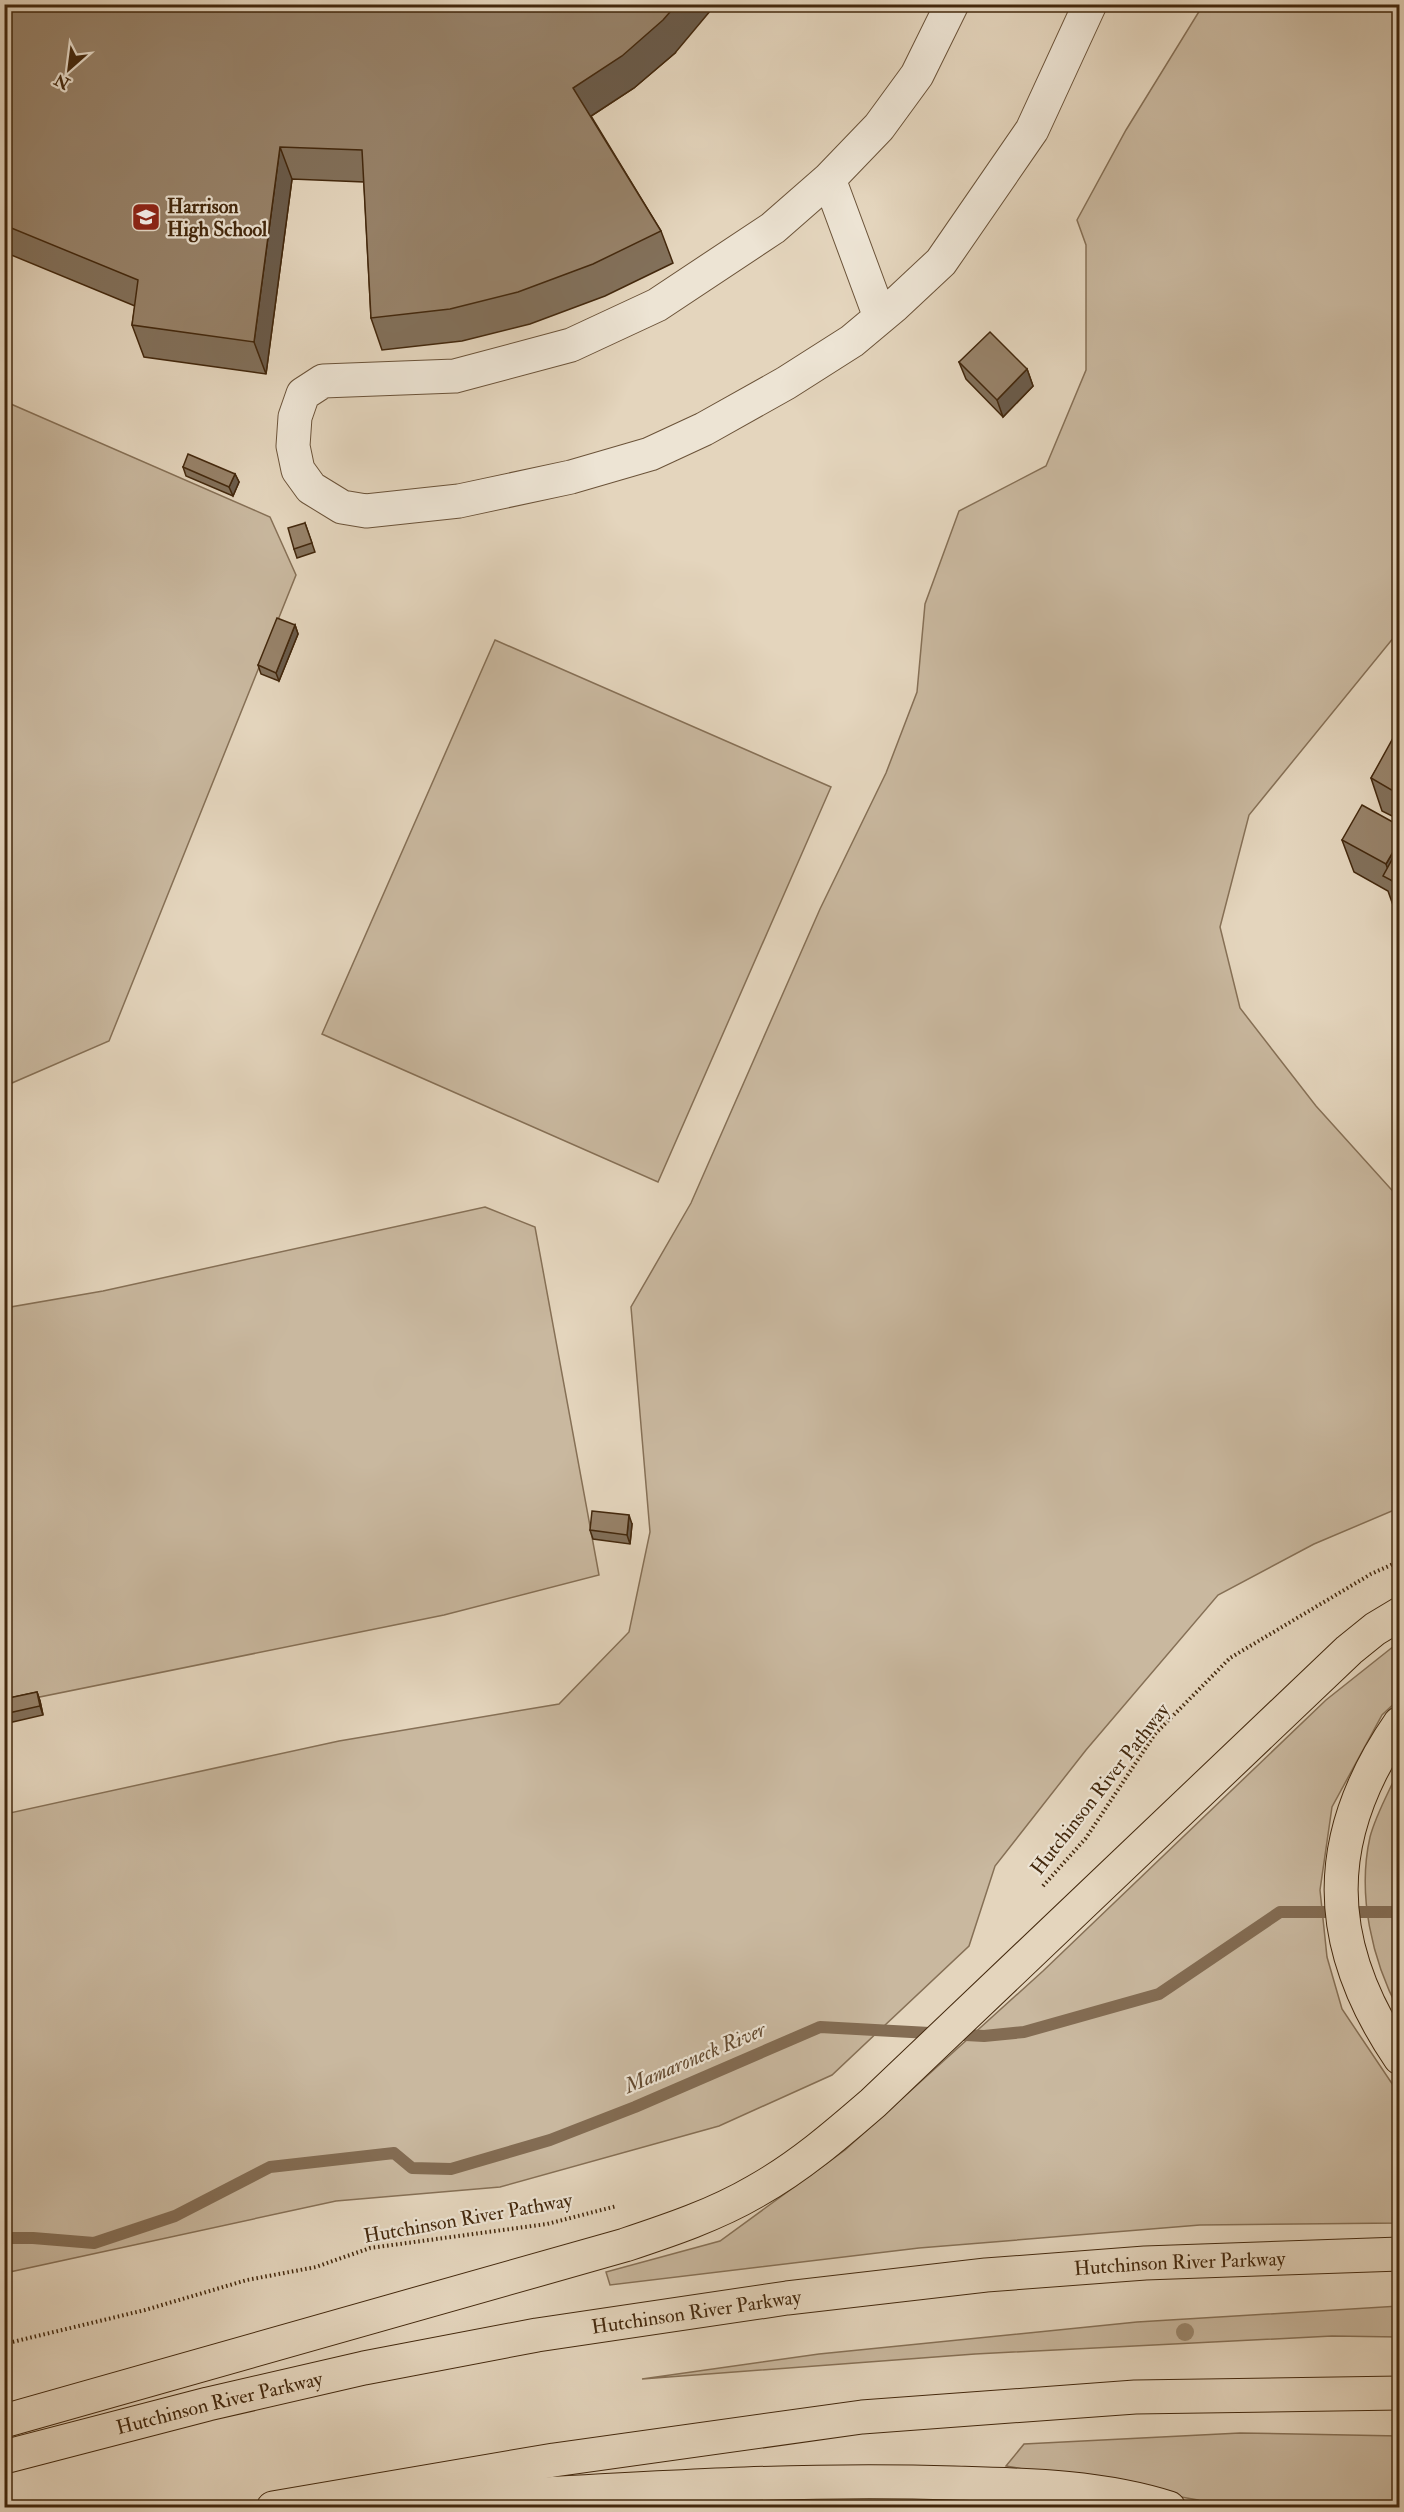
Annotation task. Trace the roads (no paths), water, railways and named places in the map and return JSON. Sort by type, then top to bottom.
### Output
[{"type":"highway","points":[[4,2421],[625,2245],[700,2219],[780,2177],[873,2103],[1349,1650],[1375,1629],[1400,1614]]},
{"type":"highway","points":[[1400,1723],[1384,1745],[1362,1787],[1346,1839],[1341,1893],[1343,1921],[1350,1959],[1365,1999],[1400,2058]]},
{"type":"highway","name":"Hutchinson River Parkway","points":[[4,2457],[208,2404],[364,2368],[537,2335],[787,2298],[975,2277],[1121,2265],[1400,2254]]},
{"type":"highway","points":[[273,2508],[555,2460],[862,2417],[1135,2397],[1400,2393]]},
{"type":"highway","points":[[303,2508],[750,2484],[833,2482],[925,2482],[1047,2487],[1128,2497],[1169,2508]]},
{"type":"lane","points":[[952,4],[917,75],[879,127],[829,179],[773,228],[666,299],[571,345],[455,376],[323,381],[303,394],[295,417],[292,446],[298,470],[311,488],[342,507],[366,511],[459,501],[571,477],[650,454],[704,429],[786,383],[852,341],[942,262],[1032,130],[1090,4]]},
{"type":"lane","points":[[829,179],[880,318]]},
{"type":"waterway","name":"Mamaroneck River","points":[[4,2238],[94,2243],[175,2216],[270,2167],[394,2153],[412,2168],[451,2169],[550,2140],[635,2107],[820,2027],[984,2036],[1024,2032],[1159,1994],[1280,1912],[1400,1912]]},
{"type":"place","name":"Harrison High School","points":[[146,217]]}]
